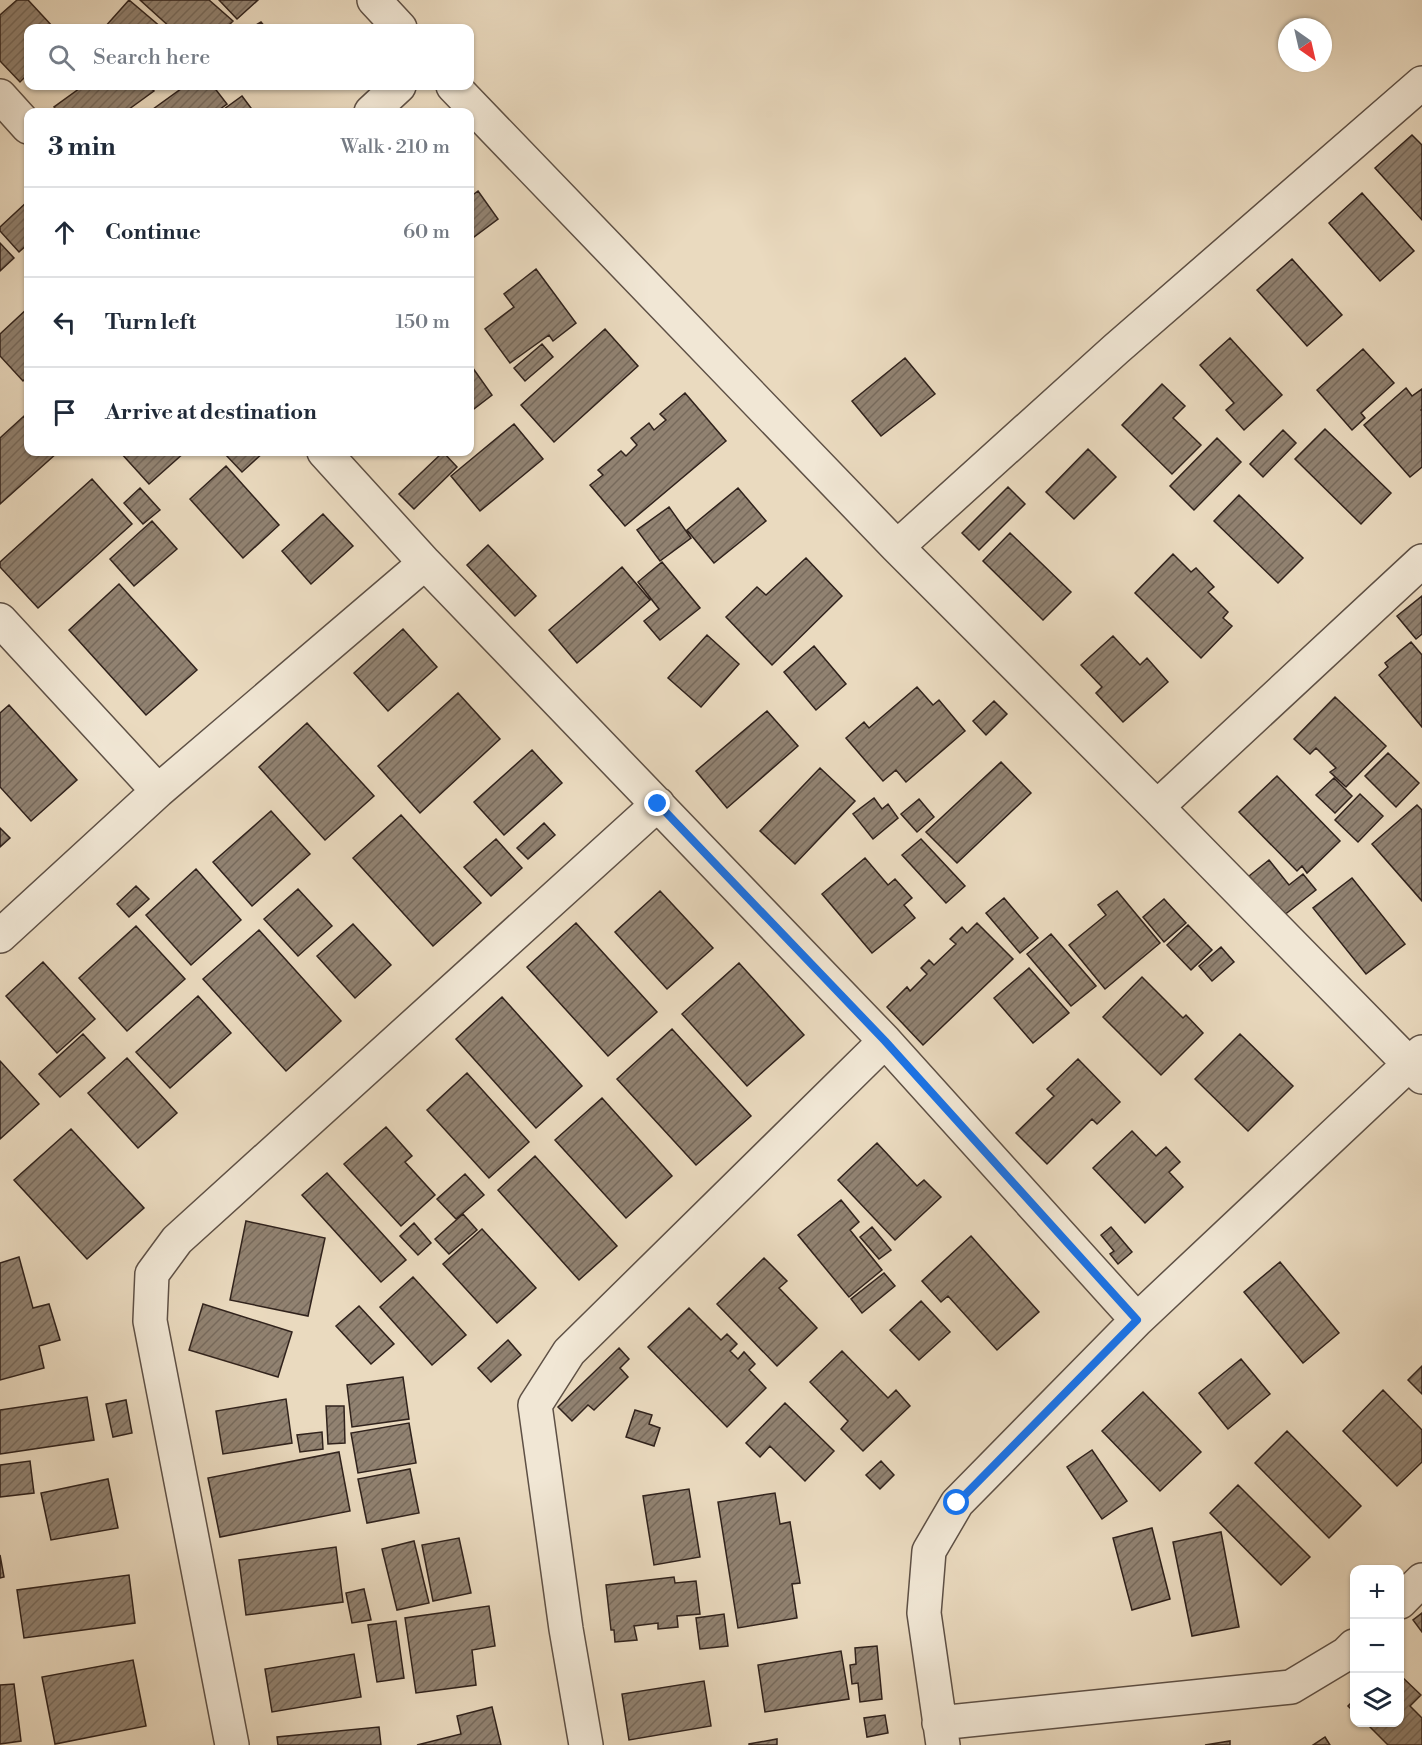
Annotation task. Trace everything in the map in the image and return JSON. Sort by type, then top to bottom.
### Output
[{"type":"street","points":[[374,0],[396,24]]},
{"type":"street","points":[[897,547],[1116,349],[1422,83]]},
{"type":"street","points":[[374,108],[395,90]]},
{"type":"street","points":[[457,90],[897,547],[1418,1064],[1137,1320],[957,1503],[929,1551],[924,1613],[941,1734],[1291,1687],[1350,1650]]},
{"type":"street","points":[[0,96],[24,123]]},
{"type":"street","points":[[328,456],[425,563],[885,1041],[1137,1320]]},
{"type":"street","points":[[1157,807],[1422,561]]},
{"type":"street","points":[[0,936],[158,791],[425,563]]},
{"type":"street","points":[[0,621],[158,791]]},
{"type":"street","points":[[232,1745],[150,1321],[152,1274],[177,1240],[658,804]]},
{"type":"street","points":[[586,1745],[566,1629],[535,1406],[569,1352],[885,1041]]},
{"type":"street","points":[[1404,1598],[1422,1580]]},
{"type":"building","points":[[17,0],[28,0],[50,24],[24,24],[24,78],[20,82],[0,61],[0,15]]},
{"type":"building","points":[[129,0],[157,24],[108,24]]},
{"type":"building","points":[[140,0],[209,0],[233,21],[230,24],[167,24]]},
{"type":"building","points":[[219,0],[258,0],[237,19]]},
{"type":"building","points":[[77,90],[154,91],[131,108],[54,107]]},
{"type":"building","points":[[179,90],[216,90],[227,104],[222,108],[155,108]]},
{"type":"building","points":[[242,96],[251,108],[226,108]]},
{"type":"building","points":[[1412,135],[1422,145],[1422,220],[1375,168]]},
{"type":"building","points":[[478,191],[498,219],[474,237],[474,194]]},
{"type":"building","points":[[1362,193],[1414,251],[1380,281],[1329,223]]},
{"type":"building","points":[[24,205],[24,248],[19,252],[0,231],[0,227]]},
{"type":"building","points":[[0,243],[14,258],[0,271]]},
{"type":"building","points":[[1292,259],[1342,315],[1307,346],[1257,290]]},
{"type":"building","points":[[536,269],[576,323],[553,341],[549,335],[510,363],[485,329],[514,307],[504,294]]},
{"type":"building","points":[[24,312],[23,381],[0,356],[0,334]]},
{"type":"building","points":[[605,329],[638,366],[554,442],[521,405]]},
{"type":"building","points":[[1230,338],[1282,395],[1244,430],[1226,410],[1234,403],[1200,365]]},
{"type":"building","points":[[542,344],[553,357],[525,381],[514,368]]},
{"type":"building","points":[[1363,349],[1394,383],[1361,413],[1365,418],[1352,430],[1317,390]]},
{"type":"building","points":[[905,358],[935,394],[881,436],[852,401]]},
{"type":"building","points":[[474,370],[492,395],[474,409]]},
{"type":"building","points":[[1162,384],[1185,406],[1173,418],[1201,445],[1172,474],[1122,425]]},
{"type":"building","points":[[1406,388],[1412,396],[1422,389],[1422,467],[1410,477],[1364,425]]},
{"type":"building","points":[[685,393],[726,441],[625,526],[590,485],[603,475],[598,470],[621,451],[626,456],[637,445],[631,438],[649,423],[654,430],[666,420],[660,414]]},
{"type":"building","points":[[24,416],[24,456],[54,456],[0,504],[0,438]]},
{"type":"building","points":[[514,424],[543,459],[480,511],[451,476]]},
{"type":"building","points":[[1325,429],[1391,493],[1361,524],[1295,459]]},
{"type":"building","points":[[1283,430],[1296,443],[1263,477],[1250,464]]},
{"type":"building","points":[[1217,438],[1241,462],[1194,510],[1170,486]]},
{"type":"building","points":[[1088,449],[1116,477],[1074,519],[1046,492]]},
{"type":"building","points":[[124,456],[180,456],[149,484]]},
{"type":"building","points":[[227,456],[260,456],[242,472]]},
{"type":"building","points":[[439,456],[447,456],[457,467],[414,509],[399,494]]},
{"type":"building","points":[[226,466],[279,525],[243,558],[190,499]]},
{"type":"building","points":[[92,479],[132,524],[38,608],[0,567],[0,562]]},
{"type":"building","points":[[1008,487],[1025,504],[979,550],[962,533]]},
{"type":"building","points":[[140,488],[160,510],[143,524],[124,503]]},
{"type":"building","points":[[738,488],[766,521],[714,563],[687,530]]},
{"type":"building","points":[[1239,495],[1303,558],[1278,583],[1214,521]]},
{"type":"building","points":[[669,507],[691,538],[660,561],[637,530]]},
{"type":"building","points":[[323,514],[353,546],[311,584],[282,551]]},
{"type":"building","points":[[152,521],[177,549],[134,586],[110,559]]},
{"type":"building","points":[[1010,533],[1071,592],[1043,620],[983,561]]},
{"type":"building","points":[[488,545],[536,596],[515,616],[467,565]]},
{"type":"building","points":[[1173,554],[1191,572],[1196,568],[1214,587],[1208,592],[1228,612],[1223,618],[1232,626],[1201,658],[1135,593]]},
{"type":"building","points":[[806,558],[842,596],[772,665],[726,617],[757,587],[766,595]]},
{"type":"building","points":[[662,562],[700,608],[660,640],[644,621],[659,609],[638,582]]},
{"type":"building","points":[[622,567],[650,600],[577,663],[549,630]]},
{"type":"building","points":[[119,584],[197,670],[146,715],[69,630]]},
{"type":"building","points":[[1422,596],[1422,634],[1416,639],[1397,616]]},
{"type":"building","points":[[403,629],[437,667],[388,711],[354,673]]},
{"type":"building","points":[[707,635],[739,664],[701,707],[668,678]]},
{"type":"building","points":[[1113,636],[1140,665],[1147,658],[1168,682],[1123,722],[1096,693],[1102,687],[1081,665]]},
{"type":"building","points":[[1411,642],[1422,655],[1422,727],[1379,675],[1388,667],[1385,663]]},
{"type":"building","points":[[814,646],[846,684],[816,710],[784,672]]},
{"type":"building","points":[[917,687],[933,705],[939,700],[965,731],[906,782],[896,770],[883,781],[846,738],[864,722],[869,728]]},
{"type":"building","points":[[458,693],[500,739],[420,813],[378,766]]},
{"type":"building","points":[[1335,697],[1386,746],[1346,787],[1330,772],[1336,768],[1316,748],[1310,754],[1294,739]]},
{"type":"building","points":[[994,701],[1007,714],[986,735],[973,721]]},
{"type":"building","points":[[9,705],[77,780],[31,821],[0,787],[0,713]]},
{"type":"building","points":[[767,711],[798,746],[727,808],[696,771]]},
{"type":"building","points":[[307,723],[374,796],[325,840],[259,767]]},
{"type":"building","points":[[532,750],[562,783],[504,835],[474,802]]},
{"type":"building","points":[[1388,753],[1419,783],[1396,807],[1365,776]]},
{"type":"building","points":[[1001,762],[1031,793],[957,863],[926,832]]},
{"type":"building","points":[[820,768],[855,801],[795,864],[760,831]]},
{"type":"building","points":[[1277,776],[1340,841],[1307,873],[1302,866],[1297,871],[1239,812]]},
{"type":"building","points":[[1334,778],[1352,796],[1335,813],[1316,795]]},
{"type":"building","points":[[1360,794],[1383,816],[1358,842],[1335,820]]},
{"type":"building","points":[[874,798],[882,809],[888,804],[898,818],[873,839],[853,814]]},
{"type":"building","points":[[919,799],[934,817],[917,832],[901,814]]},
{"type":"building","points":[[1417,805],[1422,810],[1422,901],[1372,844]]},
{"type":"building","points":[[271,811],[310,854],[252,906],[213,862]]},
{"type":"building","points":[[401,815],[481,903],[433,946],[353,858]]},
{"type":"building","points":[[544,823],[555,835],[528,859],[517,848]]},
{"type":"building","points":[[0,828],[10,838],[0,847]]},
{"type":"building","points":[[496,839],[522,868],[491,896],[464,867]]},
{"type":"building","points":[[921,839],[965,886],[946,903],[902,855]]},
{"type":"building","points":[[865,858],[888,885],[895,879],[912,898],[904,905],[915,918],[872,953],[822,894]]},
{"type":"building","points":[[1269,860],[1289,885],[1303,874],[1316,890],[1283,916],[1249,876]]},
{"type":"building","points":[[196,869],[241,920],[191,965],[146,915]]},
{"type":"building","points":[[1352,878],[1405,944],[1366,974],[1313,908]]},
{"type":"building","points":[[136,886],[149,899],[129,917],[117,904]]},
{"type":"building","points":[[298,889],[332,926],[298,956],[264,919]]},
{"type":"building","points":[[660,891],[713,948],[667,989],[615,932]]},
{"type":"building","points":[[1117,891],[1160,943],[1105,989],[1069,945],[1106,915],[1098,905]]},
{"type":"building","points":[[1004,898],[1038,938],[1020,953],[986,913]]},
{"type":"building","points":[[1164,899],[1186,923],[1164,942],[1143,917]]},
{"type":"building","points":[[576,923],[657,1012],[608,1056],[527,967]]},
{"type":"building","points":[[977,923],[1013,959],[923,1045],[887,1007],[907,987],[910,991],[927,974],[921,968],[929,960],[934,965],[956,944],[950,939],[962,927],[967,933]]},
{"type":"building","points":[[353,924],[391,965],[355,998],[317,956]]},
{"type":"building","points":[[1188,925],[1212,950],[1191,970],[1167,945]]},
{"type":"building","points":[[136,926],[185,979],[127,1031],[79,978]]},
{"type":"building","points":[[259,930],[341,1021],[286,1071],[203,979]]},
{"type":"building","points":[[1051,934],[1096,986],[1071,1006],[1027,954]]},
{"type":"building","points":[[1221,947],[1234,962],[1212,981],[1199,966]]},
{"type":"building","points":[[43,962],[95,1019],[57,1053],[6,996]]},
{"type":"building","points":[[739,963],[804,1035],[747,1086],[682,1014]]},
{"type":"building","points":[[1029,968],[1069,1013],[1033,1043],[994,998]]},
{"type":"building","points":[[1142,977],[1183,1018],[1186,1015],[1203,1033],[1161,1075],[1103,1017]]},
{"type":"building","points":[[198,996],[231,1033],[170,1088],[136,1052]]},
{"type":"building","points":[[502,997],[582,1086],[536,1128],[456,1039]]},
{"type":"building","points":[[672,1029],[751,1116],[696,1165],[617,1079]]},
{"type":"building","points":[[83,1034],[105,1058],[60,1097],[39,1074]]},
{"type":"building","points":[[1240,1034],[1293,1086],[1248,1131],[1195,1079]]},
{"type":"building","points":[[127,1058],[177,1113],[138,1148],[88,1093]]},
{"type":"building","points":[[1078,1059],[1120,1102],[1097,1124],[1092,1119],[1047,1164],[1016,1133],[1054,1096],[1047,1089]]},
{"type":"building","points":[[0,1061],[39,1104],[0,1139]]},
{"type":"building","points":[[467,1073],[529,1142],[489,1178],[427,1110]]},
{"type":"building","points":[[602,1098],[672,1176],[626,1218],[555,1140]]},
{"type":"building","points":[[386,1127],[412,1156],[405,1162],[435,1195],[401,1226],[344,1164]]},
{"type":"building","points":[[71,1129],[144,1208],[87,1259],[14,1180]]},
{"type":"building","points":[[1132,1131],[1156,1156],[1166,1147],[1180,1162],[1169,1172],[1183,1187],[1145,1223],[1093,1168]]},
{"type":"building","points":[[877,1143],[917,1186],[924,1180],[941,1197],[895,1240],[838,1180]]},
{"type":"building","points":[[535,1156],[617,1246],[579,1280],[498,1190]]},
{"type":"building","points":[[327,1173],[406,1260],[381,1282],[302,1195]]},
{"type":"building","points":[[465,1174],[484,1195],[456,1219],[437,1199]]},
{"type":"building","points":[[841,1200],[859,1222],[850,1230],[882,1270],[849,1297],[798,1235]]},
{"type":"building","points":[[463,1214],[477,1230],[449,1254],[435,1239]]},
{"type":"building","points":[[246,1221],[325,1238],[308,1316],[230,1300]]},
{"type":"building","points":[[414,1223],[431,1243],[418,1255],[400,1236]]},
{"type":"building","points":[[872,1227],[891,1250],[879,1259],[860,1237]]},
{"type":"building","points":[[1111,1227],[1132,1252],[1118,1264],[1110,1254],[1114,1251],[1101,1235]]},
{"type":"building","points":[[482,1229],[536,1288],[497,1323],[443,1264]]},
{"type":"building","points":[[971,1236],[1039,1312],[997,1350],[948,1296],[941,1302],[922,1281]]},
{"type":"building","points":[[19,1257],[33,1308],[49,1304],[60,1340],[39,1346],[44,1368],[0,1380],[0,1263]]},
{"type":"building","points":[[764,1258],[787,1281],[779,1288],[817,1328],[777,1366],[717,1304]]},
{"type":"building","points":[[1280,1262],[1339,1333],[1303,1363],[1244,1292]]},
{"type":"building","points":[[884,1273],[895,1286],[862,1313],[851,1299]]},
{"type":"building","points":[[413,1277],[466,1335],[432,1365],[380,1307]]},
{"type":"building","points":[[921,1301],[950,1332],[919,1360],[890,1330]]},
{"type":"building","points":[[203,1304],[292,1332],[278,1377],[189,1350]]},
{"type":"building","points":[[359,1306],[394,1344],[371,1364],[336,1326]]},
{"type":"building","points":[[689,1308],[721,1340],[727,1334],[737,1344],[730,1351],[738,1359],[744,1352],[755,1364],[749,1370],[766,1388],[727,1427],[648,1347]]},
{"type":"building","points":[[508,1340],[521,1355],[491,1382],[478,1368]]},
{"type":"building","points":[[619,1348],[629,1359],[620,1368],[628,1377],[594,1410],[588,1405],[572,1421],[558,1407]]},
{"type":"building","points":[[842,1351],[888,1398],[896,1390],[910,1406],[863,1451],[841,1429],[848,1421],[810,1382]]},
{"type":"building","points":[[1241,1359],[1270,1394],[1228,1429],[1199,1393]]},
{"type":"building","points":[[1422,1366],[1422,1394],[1408,1380]]},
{"type":"building","points":[[403,1377],[409,1419],[352,1427],[347,1385]]},
{"type":"building","points":[[1383,1390],[1422,1430],[1422,1462],[1397,1486],[1343,1431]]},
{"type":"building","points":[[1143,1392],[1201,1452],[1160,1491],[1102,1431]]},
{"type":"building","points":[[87,1397],[94,1440],[0,1454],[0,1410]]},
{"type":"building","points":[[286,1399],[292,1443],[223,1454],[216,1411]]},
{"type":"building","points":[[126,1400],[132,1433],[113,1437],[106,1404]]},
{"type":"building","points":[[785,1403],[834,1451],[805,1481],[770,1446],[760,1457],[746,1443]]},
{"type":"building","points":[[326,1406],[344,1406],[345,1443],[328,1444]]},
{"type":"building","points":[[635,1410],[652,1415],[649,1424],[660,1428],[654,1446],[626,1437]]},
{"type":"building","points":[[409,1423],[416,1463],[358,1473],[351,1433]]},
{"type":"building","points":[[1287,1431],[1361,1506],[1329,1538],[1255,1463]]},
{"type":"building","points":[[322,1432],[323,1449],[300,1452],[297,1435]]},
{"type":"building","points":[[1092,1450],[1127,1501],[1102,1519],[1067,1467]]},
{"type":"building","points":[[339,1452],[350,1511],[220,1537],[208,1478]]},
{"type":"building","points":[[30,1461],[34,1493],[0,1497],[0,1465]]},
{"type":"building","points":[[881,1461],[894,1475],[880,1489],[866,1475]]},
{"type":"building","points":[[410,1469],[419,1513],[367,1523],[358,1479]]},
{"type":"building","points":[[108,1479],[118,1528],[51,1540],[41,1493]]},
{"type":"building","points":[[1238,1485],[1310,1557],[1281,1585],[1210,1513]]},
{"type":"building","points":[[689,1489],[700,1557],[654,1565],[643,1496]]},
{"type":"building","points":[[775,1493],[780,1524],[790,1522],[800,1583],[792,1584],[797,1618],[738,1628],[718,1502]]},
{"type":"building","points":[[1152,1528],[1170,1599],[1132,1610],[1113,1538]]},
{"type":"building","points":[[1221,1532],[1239,1627],[1192,1636],[1173,1542]]},
{"type":"building","points":[[459,1538],[471,1593],[433,1601],[422,1545]]},
{"type":"building","points":[[414,1541],[429,1603],[397,1610],[382,1549]]},
{"type":"building","points":[[336,1547],[343,1602],[246,1615],[239,1560]]},
{"type":"building","points":[[0,1555],[4,1577],[0,1578]]},
{"type":"building","points":[[129,1575],[135,1623],[24,1638],[17,1590]]},
{"type":"building","points":[[674,1577],[675,1583],[696,1581],[700,1614],[677,1616],[678,1627],[658,1629],[658,1623],[634,1626],[637,1640],[615,1642],[614,1630],[611,1630],[606,1585]]},
{"type":"building","points":[[364,1589],[371,1620],[352,1623],[346,1593]]},
{"type":"building","points":[[489,1606],[495,1646],[472,1650],[476,1685],[416,1693],[405,1618]]},
{"type":"building","points":[[1422,1613],[1422,1632],[1413,1620]]},
{"type":"building","points":[[724,1614],[728,1646],[700,1649],[696,1618]]},
{"type":"building","points":[[396,1621],[404,1678],[377,1682],[368,1625]]},
{"type":"building","points":[[877,1646],[882,1699],[860,1702],[858,1683],[852,1684],[850,1665],[856,1664],[855,1648]]},
{"type":"building","points":[[841,1651],[849,1699],[765,1712],[758,1665]]},
{"type":"building","points":[[354,1654],[361,1697],[272,1712],[265,1669]]},
{"type":"building","points":[[133,1660],[146,1726],[55,1744],[42,1677]]},
{"type":"building","points":[[1404,1679],[1421,1695],[1410,1706],[1422,1718],[1422,1745],[1388,1745],[1370,1727],[1404,1727]]},
{"type":"building","points":[[704,1681],[711,1726],[629,1740],[622,1694]]},
{"type":"building","points":[[14,1684],[21,1741],[0,1744],[0,1685]]},
{"type":"building","points":[[492,1707],[501,1745],[417,1745],[461,1734],[457,1716]]},
{"type":"building","points":[[885,1715],[888,1733],[867,1737],[864,1718]]},
{"type":"building","points":[[379,1727],[381,1745],[278,1745],[277,1737]]},
{"type":"building","points":[[1325,1737],[1330,1745],[1313,1745]]},
{"type":"building","points":[[777,1739],[777,1745],[749,1745],[749,1744]]},
{"type":"building","points":[[1230,1741],[1230,1745],[1205,1745]]},
{"type":"route","points":[[658,804],[885,1041],[1137,1320],[957,1503]]}]
